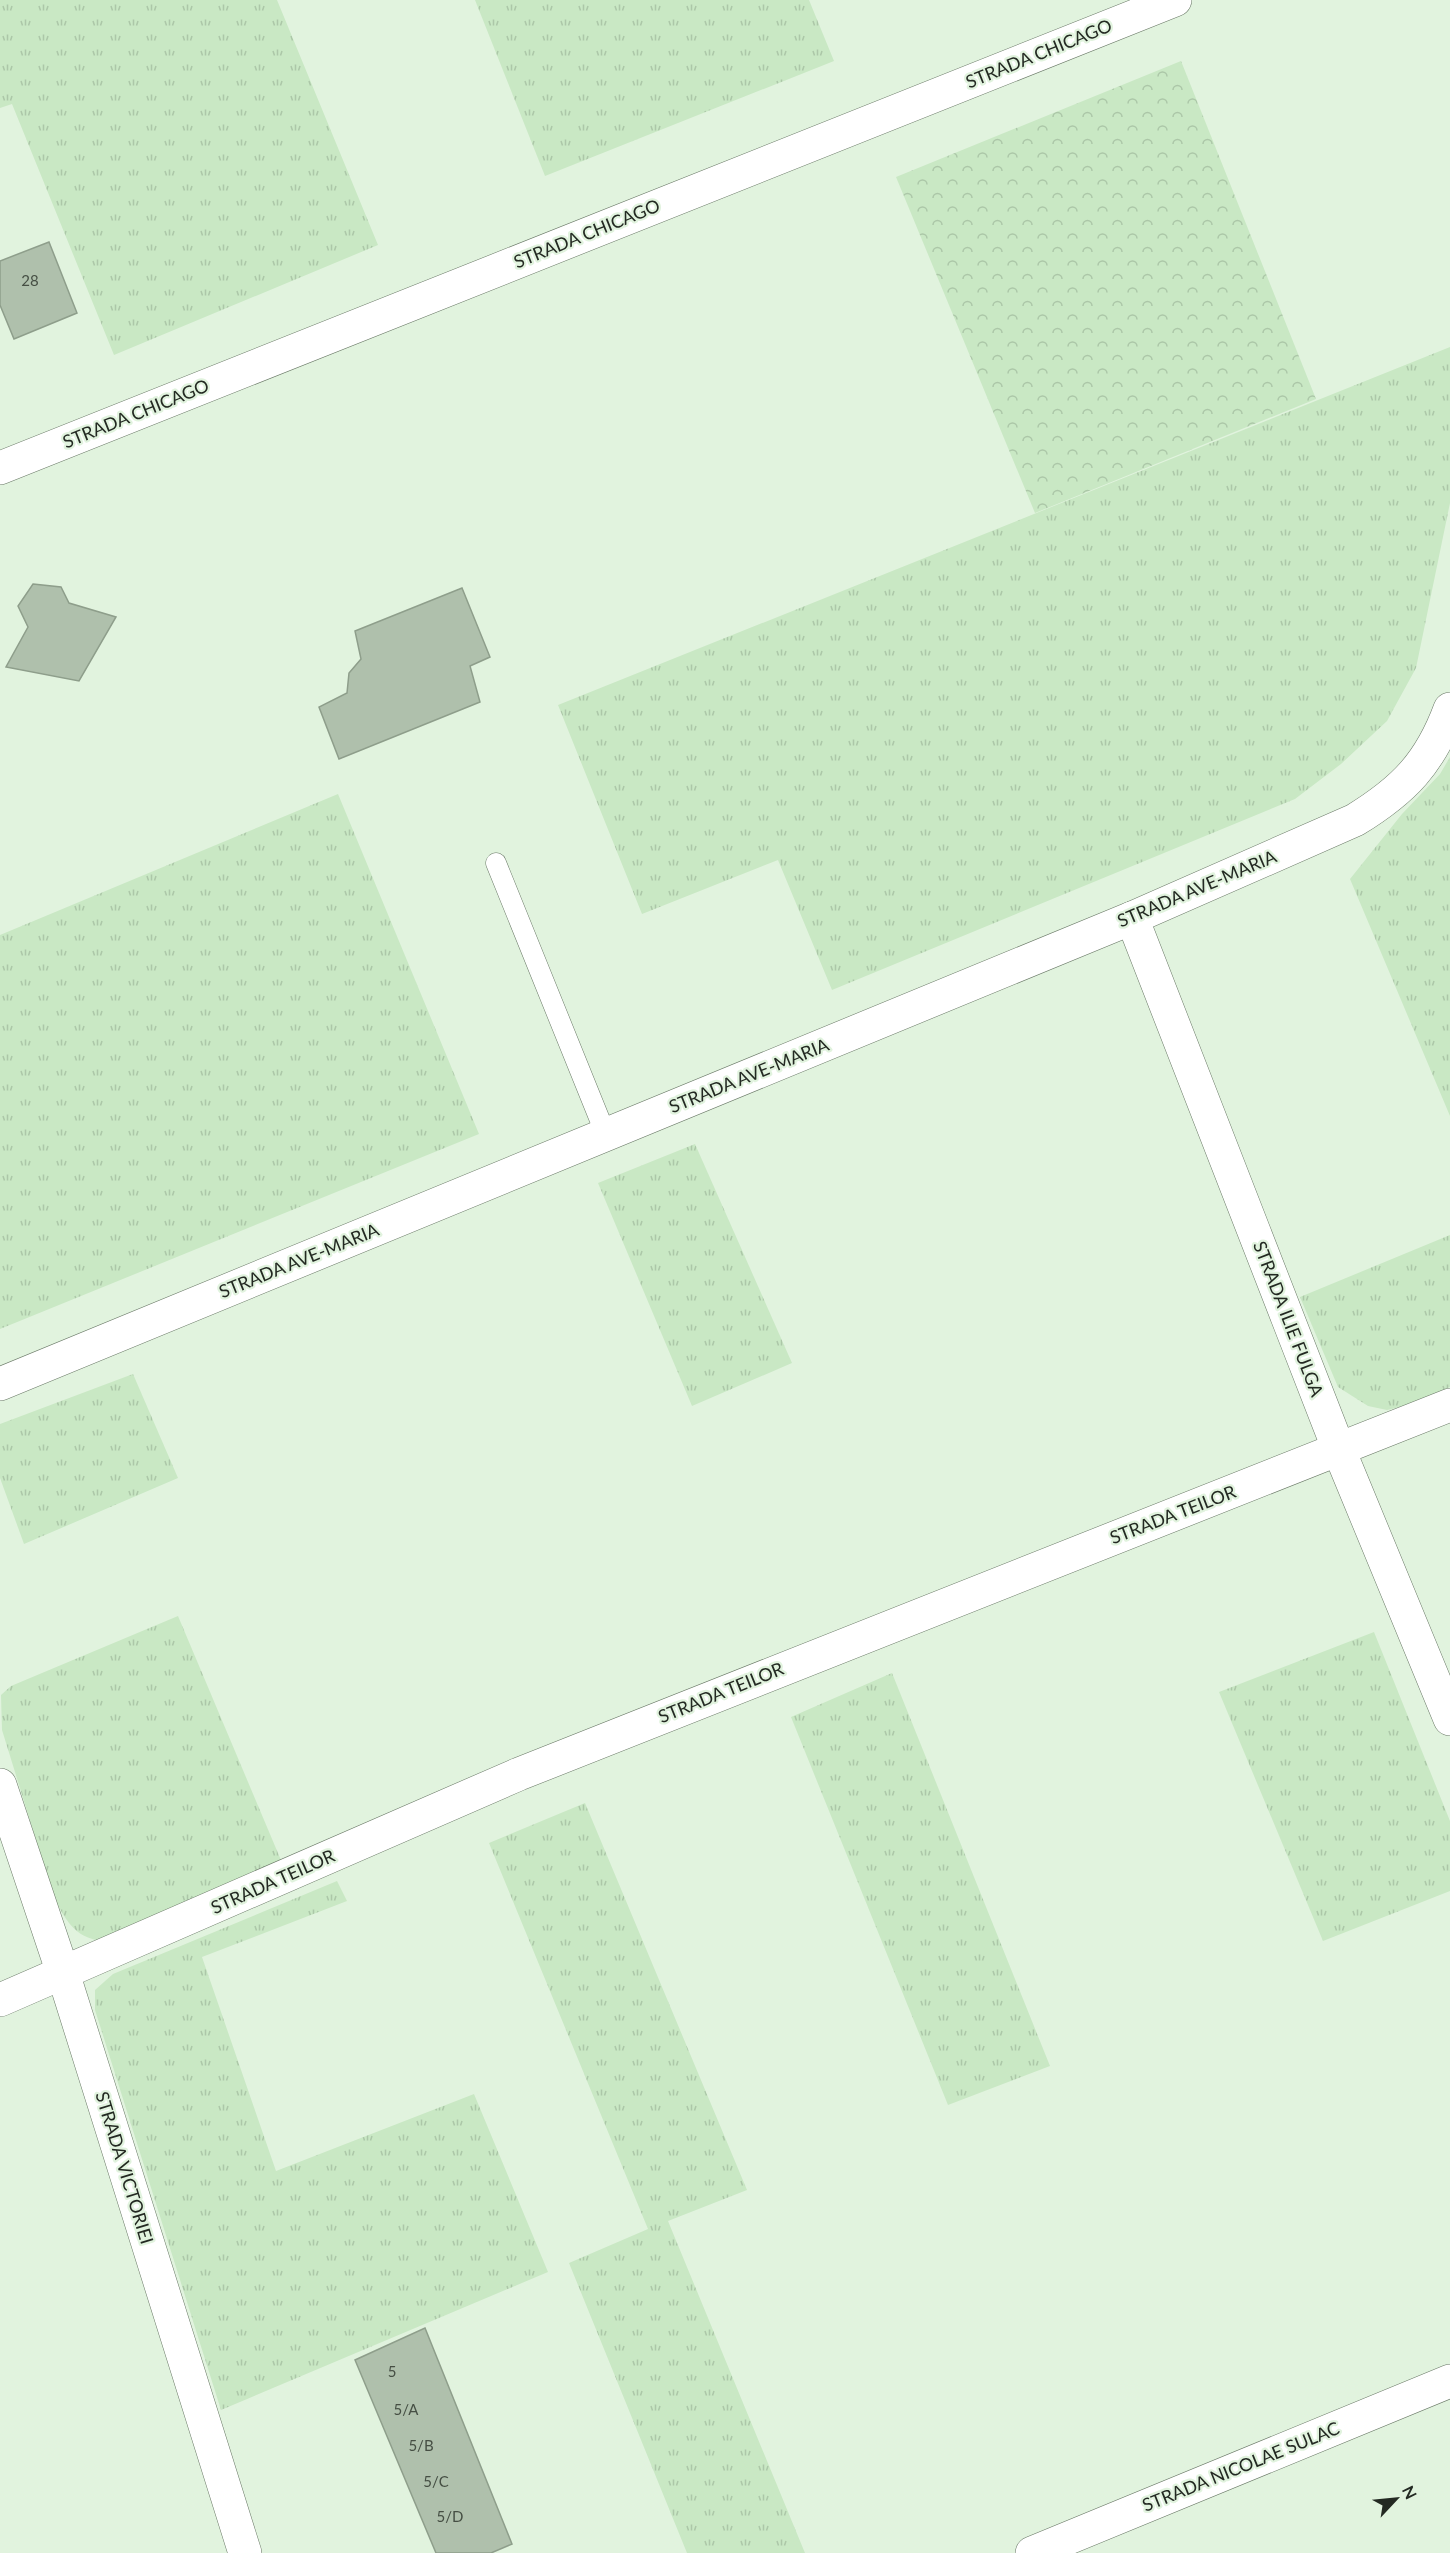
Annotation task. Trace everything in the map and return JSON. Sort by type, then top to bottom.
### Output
[{"type":"street","name":"STRADA CHICAGO","points":[[0,468],[1175,0]]},
{"type":"street","name":"STRADA AVE-MARIA","points":[[0,1384],[1132,918],[1355,820],[1385,802],[1415,775],[1438,740],[1450,709]]},
{"type":"street","name":"STRADA ILIE FULGA","points":[[1132,918],[1339,1449],[1450,1719]]},
{"type":"street","name":"STRADA TEILOR","points":[[0,2000],[551,1761],[1450,1405]]},
{"type":"street","name":"STRADA VICTORIEI","points":[[0,1785],[63,1973],[245,2553]]},
{"type":"street","name":"STRADA NICOLAE SULAC","points":[[1032,2553],[1450,2381]]},
{"type":"lane","points":[[496,863],[606,1135]]},
{"type":"green space","points":[[0,0],[277,0],[378,245],[114,355],[12,104],[0,108]]},
{"type":"green space","points":[[475,0],[809,0],[834,61],[545,176]]},
{"type":"green space","points":[[1181,61],[1316,399],[1035,513],[896,177]]},
{"type":"green space","points":[[1450,347],[1450,503],[1416,668],[1387,721],[1341,764],[1295,799],[832,990],[778,860],[642,914],[558,705]]},
{"type":"green space","points":[[1450,757],[1450,1116],[1350,879],[1402,814],[1440,774]]},
{"type":"green space","points":[[338,794],[479,1134],[0,1329],[0,935]]},
{"type":"green space","points":[[695,1144],[792,1363],[692,1406],[598,1183]]},
{"type":"green space","points":[[1450,1235],[1450,1387],[1408,1405],[1387,1410],[1368,1406],[1338,1387],[1300,1297]]},
{"type":"green space","points":[[133,1374],[178,1478],[24,1544],[0,1478],[0,1424]]},
{"type":"green space","points":[[178,1616],[283,1865],[102,1941],[92,1939],[71,1926],[53,1895],[2,1730],[1,1695],[11,1686]]},
{"type":"green space","points":[[1374,1632],[1450,1821],[1450,1891],[1323,1941],[1219,1692]]},
{"type":"green space","points":[[892,1673],[1050,2066],[948,2105],[791,1717]]},
{"type":"green space","points":[[585,1803],[747,2190],[668,2221],[805,2553],[687,2553],[569,2263],[648,2229],[489,1843]]},
{"type":"green space","points":[[337,1881],[347,1901],[202,1957],[276,2171],[474,2094],[548,2272],[221,2410],[95,2010],[95,1990],[113,1974]]},
{"type":"building","points":[[49,242],[77,313],[14,339],[0,305],[0,261]]},
{"type":"building","points":[[33,584],[61,587],[69,603],[116,617],[79,681],[6,667],[28,627],[18,606]]},
{"type":"building","points":[[462,588],[490,657],[470,666],[480,702],[339,759],[319,707],[347,693],[349,673],[361,659],[355,631]]},
{"type":"building","points":[[425,2328],[512,2544],[491,2553],[436,2553],[355,2360]]}]
